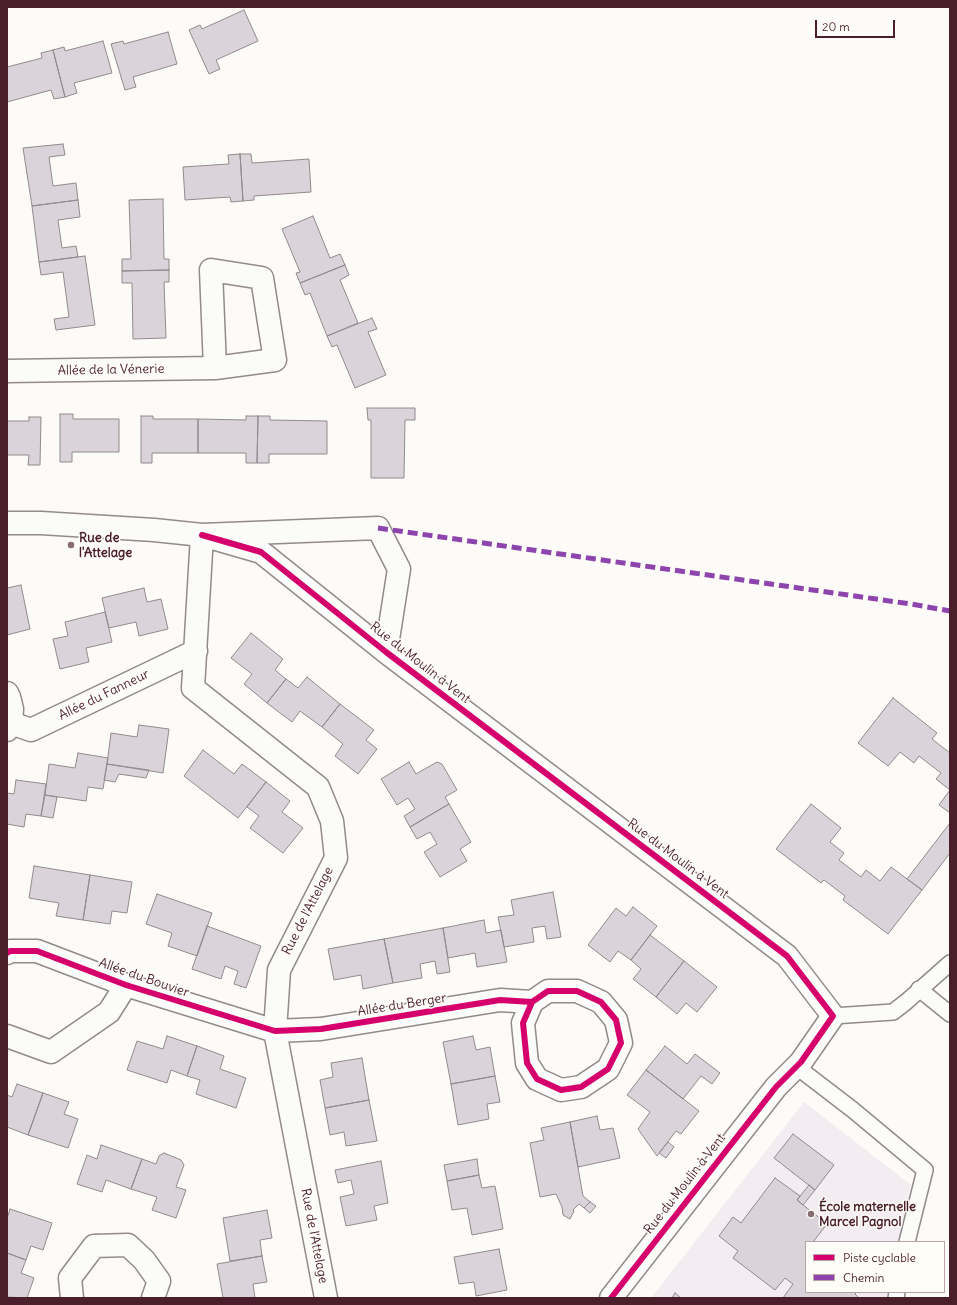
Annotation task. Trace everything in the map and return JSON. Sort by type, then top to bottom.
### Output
[{"type":"street","name":"Allée de la Vénerie","points":[[7,372],[215,368],[275,360],[262,278],[212,270],[215,368]]},
{"type":"street","points":[[7,523],[41,523],[154,530],[202,535]]},
{"type":"street","name":"Rue du Moulin à Vent","points":[[202,535],[378,528],[399,569],[386,652]]},
{"type":"street","name":"Rue du Moulin à Vent","points":[[202,535],[262,552],[386,652],[787,956],[833,1016],[801,1062],[776,1087],[754,1114],[611,1298]]},
{"type":"street","name":"Rue de l'Attelage","points":[[202,535],[193,688],[318,787],[332,821],[336,858],[279,970],[275,1031],[326,1298]]},
{"type":"street","name":"Allée du Fanneur","points":[[7,693],[12,710],[9,726],[31,730],[196,651]]},
{"type":"street","name":"Allée du Bouvier","points":[[7,954],[10,951],[37,951],[126,985],[275,1031]]},
{"type":"street","name":"Allée du Bouvier","points":[[7,1036],[52,1052],[109,1012],[126,985]]},
{"type":"street","points":[[548,991],[578,992],[601,1002],[616,1020],[621,1042],[608,1069],[581,1086],[560,1090],[537,1079],[527,1063],[523,1023],[532,1002],[548,991]]},
{"type":"street","name":"Allée du Berger","points":[[275,1031],[321,1029],[500,1000],[532,1002]]},
{"type":"street","points":[[72,1298],[70,1278],[94,1246],[128,1245],[144,1260],[159,1281],[153,1298]]},
{"type":"lane","points":[[833,1016],[893,1012],[950,963]]},
{"type":"lane","points":[[919,989],[950,1014]]},
{"type":"lane","points":[[797,1066],[925,1170],[907,1241]]},
{"type":"shaded area","name":"École maternelle Marcel Pagnol","points":[[804,1102],[911,1185],[898,1241],[805,1241],[805,1293],[887,1293],[886,1298],[651,1298]]},
{"type":"building","points":[[244,10],[258,41],[216,60],[220,69],[209,74],[189,30],[200,25],[202,29]]},
{"type":"building","points":[[168,32],[177,64],[133,77],[136,87],[125,90],[111,44],[123,41],[124,44]]},
{"type":"building","points":[[103,41],[112,73],[74,83],[77,93],[65,97],[53,50],[64,47],[65,51]]},
{"type":"building","points":[[53,50],[65,97],[54,99],[51,90],[7,102],[7,67],[42,58],[41,53]]},
{"type":"building","points":[[63,144],[65,155],[49,157],[53,186],[76,183],[78,200],[32,206],[23,148]]},
{"type":"building","points":[[240,154],[251,154],[252,163],[309,159],[311,192],[254,196],[254,200],[243,201]]},
{"type":"building","points":[[240,154],[243,201],[231,202],[230,197],[185,200],[183,167],[229,164],[228,155]]},
{"type":"building","points":[[163,199],[164,259],[169,259],[169,270],[122,271],[122,259],[131,259],[129,200]]},
{"type":"building","points":[[78,200],[80,217],[58,220],[62,248],[76,246],[78,257],[39,262],[32,206]]},
{"type":"building","points":[[313,216],[330,258],[340,254],[345,265],[300,283],[296,273],[300,272],[282,229]]},
{"type":"building","points":[[85,256],[95,325],[56,330],[54,319],[69,317],[63,272],[41,275],[39,262]]},
{"type":"building","points":[[345,265],[349,275],[340,280],[358,323],[327,336],[310,293],[305,295],[300,283]]},
{"type":"building","points":[[169,270],[169,282],[164,282],[166,338],[133,339],[132,283],[122,283],[122,271]]},
{"type":"building","points":[[372,318],[377,329],[368,332],[386,375],[355,388],[337,345],[332,347],[327,336]]},
{"type":"building","points":[[367,408],[415,408],[415,420],[405,420],[404,478],[371,478],[371,420],[368,420]]},
{"type":"building","points":[[60,414],[73,414],[73,419],[119,419],[119,452],[72,452],[72,462],[60,462]]},
{"type":"building","points":[[141,416],[153,416],[153,419],[198,419],[198,453],[152,453],[152,463],[141,463]]},
{"type":"building","points":[[246,416],[258,416],[257,463],[246,463],[246,453],[198,453],[198,419],[246,420]]},
{"type":"building","points":[[258,416],[270,416],[270,420],[327,421],[327,454],[269,454],[269,463],[257,463]]},
{"type":"building","points":[[29,417],[41,417],[40,465],[28,465],[29,455],[7,455],[7,421],[29,421]]},
{"type":"building","points":[[21,585],[30,629],[7,635],[7,588]]},
{"type":"building","points":[[144,588],[147,602],[161,599],[168,629],[139,636],[136,622],[109,628],[102,598]]},
{"type":"building","points":[[105,612],[112,642],[86,648],[89,662],[60,669],[53,639],[68,636],[65,622]]},
{"type":"building","points":[[251,633],[283,659],[275,670],[286,679],[267,703],[244,684],[252,674],[231,658]]},
{"type":"building","points":[[307,677],[340,704],[322,727],[300,711],[292,722],[267,703],[286,679],[298,688]]},
{"type":"building","points":[[893,698],[937,733],[932,739],[950,753],[950,790],[936,779],[941,773],[919,756],[914,763],[900,752],[888,766],[858,743]]},
{"type":"building","points":[[340,704],[374,730],[366,740],[377,749],[358,774],[335,756],[343,744],[322,727]]},
{"type":"building","points":[[139,725],[169,729],[163,773],[107,764],[111,733],[137,737]]},
{"type":"building","points":[[203,750],[234,774],[242,764],[266,782],[238,818],[184,776]]},
{"type":"building","points":[[78,753],[108,758],[103,789],[88,787],[86,801],[45,795],[49,764],[75,768]]},
{"type":"building","points":[[409,762],[416,774],[437,762],[442,764],[457,790],[445,797],[449,804],[410,827],[404,816],[415,809],[408,798],[397,805],[381,779]]},
{"type":"building","points":[[107,764],[149,770],[146,778],[119,774],[115,782],[104,780]]},
{"type":"building","points":[[16,780],[46,784],[41,816],[26,814],[24,827],[7,824],[7,793],[14,794]]},
{"type":"building","points":[[266,782],[290,801],[282,812],[303,828],[283,853],[250,828],[259,816],[247,807]]},
{"type":"building","points":[[950,790],[950,813],[939,805]]},
{"type":"building","points":[[45,795],[57,797],[53,818],[41,816]]},
{"type":"building","points":[[449,804],[471,842],[460,849],[467,861],[440,877],[424,852],[437,844],[430,832],[417,839],[410,827]]},
{"type":"building","points":[[811,804],[841,828],[830,842],[844,853],[839,860],[861,877],[866,870],[880,881],[891,867],[922,890],[888,934],[843,900],[845,896],[824,880],[821,883],[776,849]]},
{"type":"building","points":[[950,823],[950,853],[922,890],[907,879]]},
{"type":"building","points":[[34,866],[90,875],[83,920],[56,916],[59,903],[29,898]]},
{"type":"building","points":[[90,875],[132,882],[127,913],[112,911],[110,924],[83,920]]},
{"type":"building","points":[[553,892],[561,937],[547,939],[545,926],[532,928],[534,942],[504,947],[498,917],[514,915],[511,900]]},
{"type":"building","points":[[157,894],[212,913],[197,956],[168,946],[172,933],[146,924]]},
{"type":"building","points":[[633,907],[657,926],[631,960],[618,951],[610,962],[588,945],[616,908],[626,916]]},
{"type":"building","points":[[484,920],[486,933],[501,930],[507,962],[477,967],[475,953],[448,958],[443,928]]},
{"type":"building","points":[[207,926],[261,946],[246,988],[234,984],[238,971],[225,966],[221,979],[192,969]]},
{"type":"building","points":[[443,928],[450,972],[437,974],[435,961],[420,964],[422,978],[393,983],[384,939]]},
{"type":"building","points":[[650,935],[684,961],[656,997],[633,979],[641,969],[631,960]]},
{"type":"building","points":[[384,939],[393,983],[363,989],[361,975],[334,980],[328,949]]},
{"type":"building","points":[[684,961],[717,987],[697,1012],[686,1003],[677,1014],[656,997]]},
{"type":"building","points":[[167,1036],[197,1046],[187,1076],[171,1070],[167,1083],[127,1070],[137,1041],[163,1049]]},
{"type":"building","points":[[473,1036],[476,1050],[490,1047],[495,1076],[451,1084],[443,1042]]},
{"type":"building","points":[[197,1046],[224,1056],[220,1069],[246,1078],[236,1108],[196,1094],[200,1080],[187,1076]]},
{"type":"building","points":[[665,1046],[687,1064],[695,1054],[720,1073],[712,1084],[701,1076],[683,1099],[646,1070]]},
{"type":"building","points":[[362,1058],[369,1100],[325,1108],[320,1080],[333,1077],[331,1063]]},
{"type":"building","points":[[646,1070],[699,1111],[681,1134],[676,1131],[657,1156],[638,1129],[650,1112],[627,1095]]},
{"type":"building","points":[[495,1076],[500,1102],[487,1104],[489,1119],[458,1125],[451,1084]]},
{"type":"building","points":[[17,1084],[43,1093],[28,1135],[7,1127],[7,1095],[12,1097]]},
{"type":"building","points":[[43,1093],[69,1102],[64,1114],[78,1119],[68,1148],[28,1135]]},
{"type":"building","points":[[369,1100],[377,1141],[346,1146],[344,1132],[330,1135],[325,1108]]},
{"type":"building","points":[[597,1116],[600,1130],[613,1128],[620,1158],[578,1167],[570,1122]]},
{"type":"building","points":[[570,1122],[583,1196],[590,1202],[584,1208],[579,1204],[573,1210],[574,1211],[570,1219],[563,1215],[562,1207],[556,1194],[540,1197],[530,1143],[544,1140],[541,1128]]},
{"type":"building","points":[[793,1134],[834,1165],[815,1190],[774,1158]]},
{"type":"building","points":[[668,1142],[674,1147],[666,1158],[659,1153]]},
{"type":"building","points":[[101,1145],[142,1159],[131,1189],[106,1180],[102,1192],[77,1184],[87,1155],[97,1159]]},
{"type":"building","points":[[164,1153],[181,1160],[184,1165],[176,1187],[186,1190],[176,1218],[152,1210],[157,1197],[131,1189],[142,1159],[156,1164],[159,1156]]},
{"type":"building","points":[[477,1159],[479,1175],[447,1181],[444,1165]]},
{"type":"building","points":[[381,1161],[388,1203],[374,1206],[377,1220],[346,1226],[340,1197],[354,1194],[351,1180],[338,1183],[335,1170]]},
{"type":"building","points":[[479,1175],[482,1188],[495,1186],[503,1229],[472,1235],[467,1208],[452,1210],[447,1181]]},
{"type":"building","points":[[775,1178],[800,1196],[797,1200],[827,1224],[814,1241],[805,1241],[805,1293],[856,1293],[855,1294],[859,1298],[783,1298],[793,1284],[785,1278],[775,1290],[733,1258],[738,1251],[719,1236],[733,1217],[741,1223]]},
{"type":"building","points":[[809,1185],[815,1190],[803,1205],[797,1200]]},
{"type":"building","points":[[590,1202],[596,1206],[590,1213],[584,1208]]},
{"type":"building","points":[[10,1209],[52,1223],[43,1250],[31,1246],[26,1260],[7,1253],[7,1219]]},
{"type":"building","points":[[267,1210],[272,1238],[260,1240],[262,1256],[230,1261],[223,1218]]},
{"type":"building","points":[[499,1249],[507,1290],[476,1296],[474,1282],[459,1284],[454,1257]]},
{"type":"building","points":[[7,1253],[26,1260],[21,1273],[34,1278],[27,1298],[7,1297]]},
{"type":"building","points":[[262,1256],[267,1282],[253,1284],[255,1298],[223,1298],[217,1264]]},
{"type":"building","points":[[675,1293],[681,1298],[672,1298]]},
{"type":"marked path","points":[[378,528],[911,604],[950,611]]},
{"type":"cycle path","points":[[202,535],[261,552],[386,652],[787,956],[833,1016],[801,1062],[776,1087],[611,1298]]},
{"type":"cycle path","points":[[7,953],[10,951],[37,951],[126,985],[275,1031],[321,1029],[500,1000],[532,1002],[548,991],[577,991],[601,1002],[616,1020],[621,1043],[608,1069],[581,1087],[561,1090],[537,1079],[527,1063],[523,1023],[532,1002]]},
{"type":"place","name":"Rue de l'Attelage","points":[[71,545]]},
{"type":"place","name":"École maternelle Marcel Pagnol","points":[[811,1214]]}]
